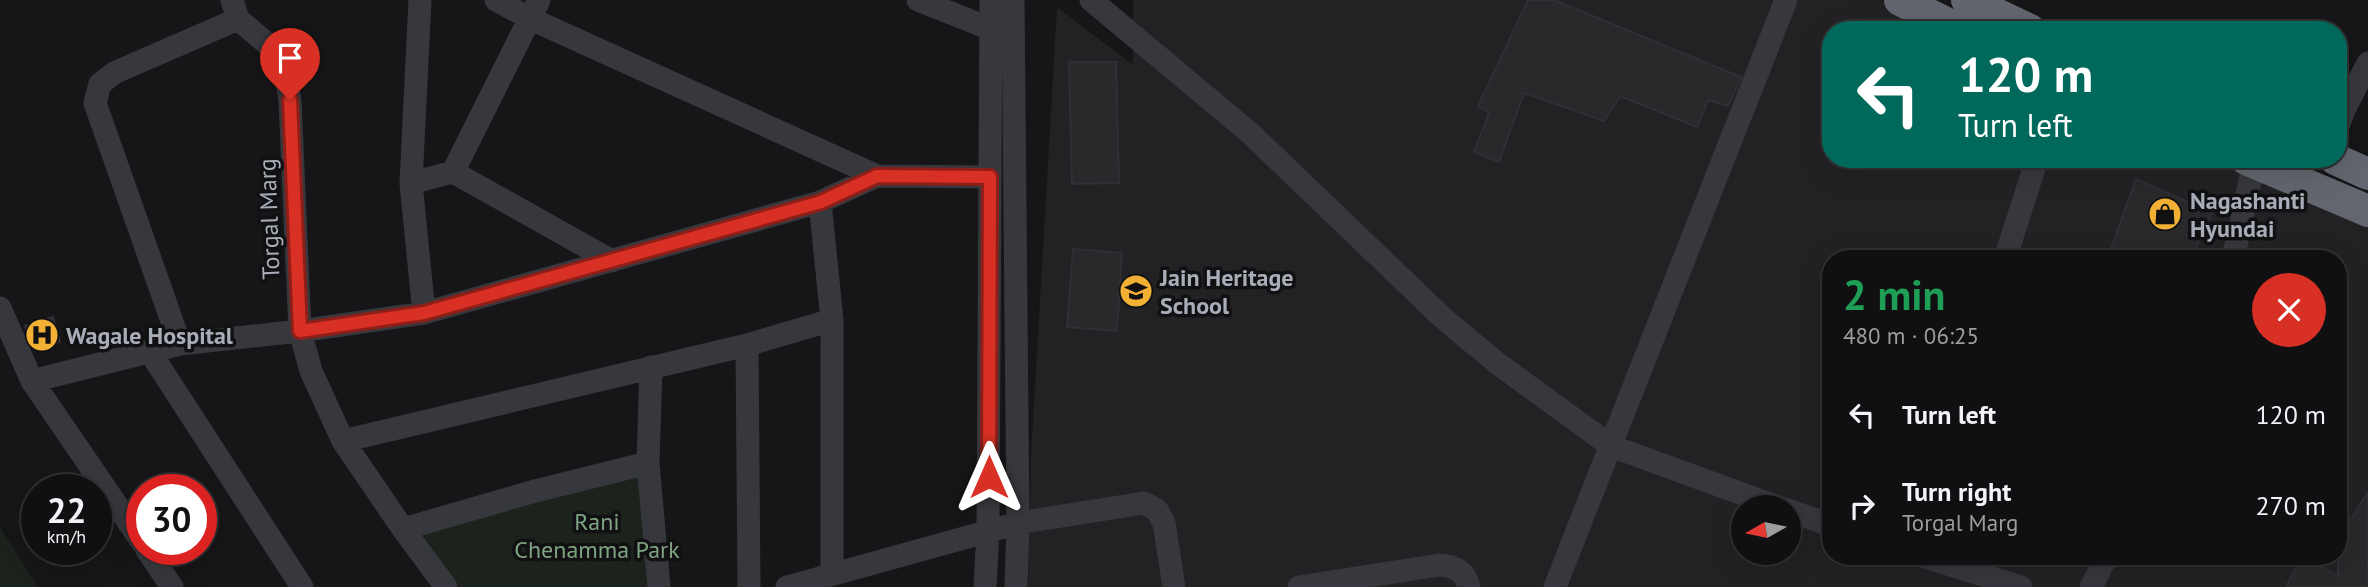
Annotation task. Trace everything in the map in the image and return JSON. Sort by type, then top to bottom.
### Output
[{"type":"highway","points":[[1900,0],[1942,21]]},
{"type":"highway","points":[[1967,0],[2012,21]]},
{"type":"highway","points":[[2347,164],[2368,174]]},
{"type":"highway","points":[[2267,168],[2368,211]]},
{"type":"street","points":[[420,0],[411,183],[424,313]]},
{"type":"street","points":[[496,0],[535,10],[877,176],[990,177]]},
{"type":"street","points":[[918,0],[991,29]]},
{"type":"street","points":[[985,587],[988,531],[991,0]]},
{"type":"street","points":[[1013,0],[1018,523],[1016,587]]},
{"type":"street","points":[[1091,0],[1250,133],[1444,319],[1508,371],[1611,446],[1745,495]]},
{"type":"street","points":[[1555,587],[1786,0]]},
{"type":"street","points":[[180,344],[95,103],[100,84],[114,73],[235,10]]},
{"type":"street","name":"Torgal Marg","points":[[235,10],[272,48],[285,70],[290,100],[300,331],[312,371],[343,441],[446,587]]},
{"type":"street","points":[[453,172],[535,10]]},
{"type":"street","points":[[2347,107],[2368,62]]},
{"type":"street","points":[[2008,250],[2034,168]]},
{"type":"street","points":[[2235,250],[2249,168]]},
{"type":"street","points":[[411,183],[453,172],[612,261]]},
{"type":"street","points":[[32,382],[180,344],[300,331],[424,313],[821,202],[877,176]]},
{"type":"street","points":[[821,202],[832,320],[832,574]]},
{"type":"street","points":[[0,308],[32,382],[126,519]]},
{"type":"street","points":[[343,441],[747,345],[832,320]]},
{"type":"street","points":[[747,345],[749,587]]},
{"type":"street","points":[[150,352],[302,587]]},
{"type":"street","points":[[651,367],[648,463],[659,587]]},
{"type":"street","points":[[403,529],[535,491],[648,463]]},
{"type":"street","points":[[787,587],[1018,523],[1144,503],[1157,510],[1164,523],[1174,587]]},
{"type":"street","points":[[1801,515],[1822,522]]},
{"type":"street","points":[[157,565],[172,587]]},
{"type":"street","points":[[1308,586],[1439,565],[1459,570],[1466,577],[1469,587]]},
{"type":"street","points":[[1951,565],[2021,587]]},
{"type":"street","points":[[2091,587],[2102,565]]},
{"type":"shaded area","points":[[1133,0],[1881,0],[1920,21],[1822,21],[1822,168],[2244,168],[2368,221],[2368,587],[1028,587],[1031,457],[1057,7],[1133,65]]},
{"type":"green space","name":"Rani Chenamma Park","points":[[644,469],[655,587],[453,587],[411,531]]},
{"type":"green space","points":[[0,527],[21,560],[21,565],[24,565],[38,587],[0,587]]},
{"type":"building","points":[[1528,0],[1554,0],[1741,77],[1728,106],[1708,100],[1697,127],[1620,96],[1604,121],[1524,93],[1499,162],[1474,152],[1489,113],[1478,106]]},
{"type":"building","points":[[1069,62],[1116,62],[1119,183],[1072,184]]},
{"type":"building","points":[[2136,179],[2212,213],[2195,250],[2111,249]]},
{"type":"building","points":[[1073,249],[1122,253],[1117,331],[1067,327]]},
{"type":"building","points":[[53,317],[60,342],[33,349],[25,326]]},
{"type":"building","points":[[2368,492],[2368,587],[2286,587],[2297,565],[2318,565],[2338,576],[2338,565],[2347,565],[2347,516],[2352,518]]},
{"type":"place","name":"Nagashanti Hyundai","points":[[2165,214]]},
{"type":"place","name":"Jain Heritage School","points":[[1136,291]]},
{"type":"place","name":"Wagale Hospital","points":[[42,335]]},
{"type":"route","points":[[290,100],[300,331],[424,313],[821,202],[877,176],[990,177],[989,477]]}]
